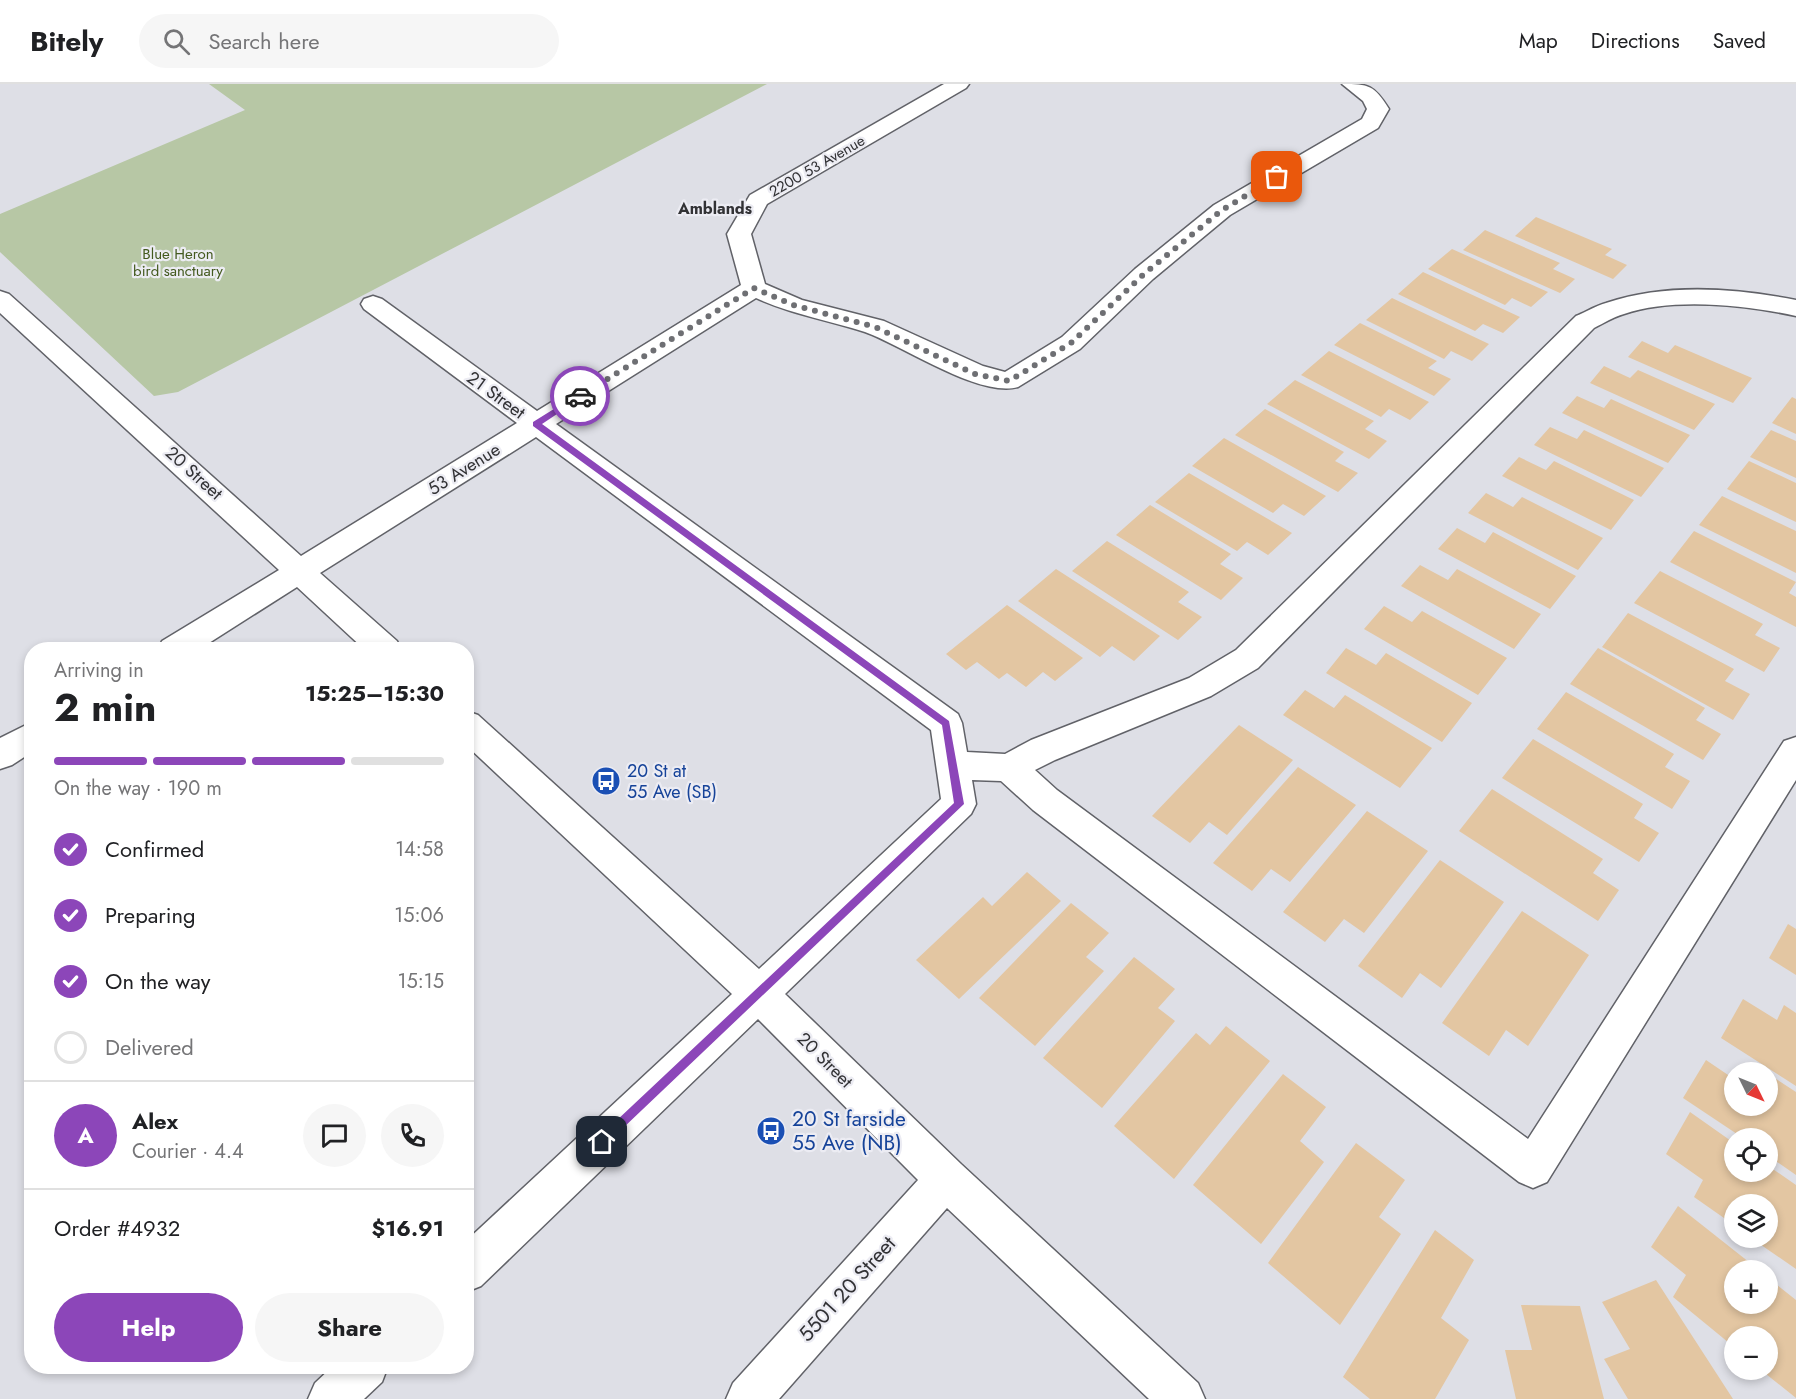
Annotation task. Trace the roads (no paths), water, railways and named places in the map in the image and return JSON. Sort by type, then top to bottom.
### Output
[{"type":"street","name":"2200 53 Avenue","points":[[754,288],[739,234],[758,200],[959,84]]},
{"type":"street","points":[[754,288],[793,305],[875,327],[975,374],[1009,381],[1071,343],[1144,274],[1222,210],[1370,123],[1378,109],[1371,97],[1352,84]]},
{"type":"street","name":"53 Avenue","points":[[186,642],[754,288]]},
{"type":"street","points":[[953,765],[1009,768],[1043,750],[1200,687],[1247,659],[1585,322],[1618,306],[1674,298],[1772,302],[1796,308]]},
{"type":"street","name":"20 Street","points":[[0,299],[377,642]]},
{"type":"street","name":"21 Street","points":[[373,304],[946,723],[959,804],[759,994]]},
{"type":"street","name":"20 Street","points":[[474,731],[759,994],[946,1179],[1182,1399]]},
{"type":"street","points":[[0,755],[24,740]]},
{"type":"street","points":[[1009,768],[1045,801],[1533,1168],[1796,751]]},
{"type":"street","points":[[474,1263],[759,994]]},
{"type":"street","name":"5501 20 Street","points":[[749,1399],[946,1179]]},
{"type":"street","points":[[331,1399],[358,1374]]},
{"type":"place","name":"20 St at 55 Ave (SB)","points":[[606,781]]},
{"type":"place","name":"20 St farside 55 Ave (NB)","points":[[771,1131]]},
{"type":"district","name":"Amblands","points":[[715,208]]},
{"type":"park label","name":"Blue Heron bird sanctuary","points":[[178,262]]}]
